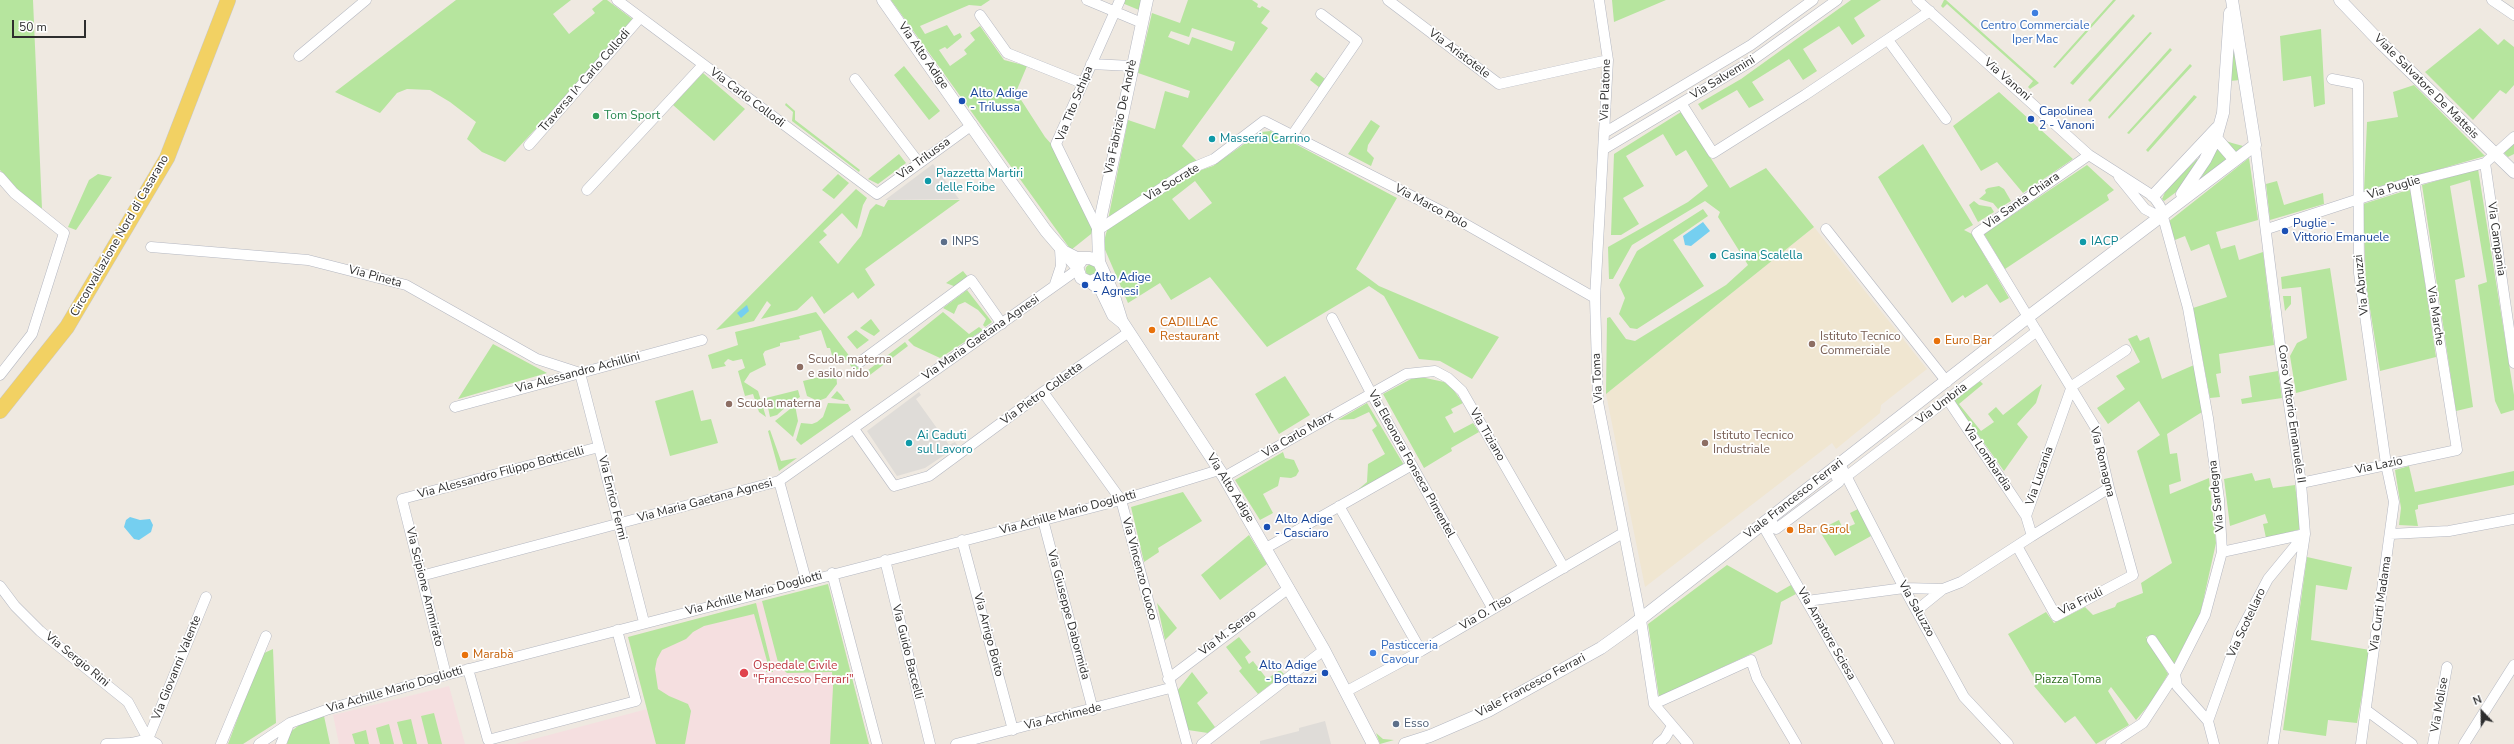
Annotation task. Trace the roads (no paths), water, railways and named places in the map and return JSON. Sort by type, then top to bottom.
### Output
[{"type":"main road","name":"Circonvallazione Nord di Casarano","points":[[0,411],[67,327],[167,158],[228,0]]},
{"type":"street","points":[[299,56],[366,0]]},
{"type":"street","name":"Via Carlo Collodi","points":[[617,0],[877,194]]},
{"type":"street","name":"Via Alto Adige","points":[[883,0],[1060,249],[1088,264],[1113,293],[1126,327],[1222,474],[1266,548],[1347,691],[1373,744]]},
{"type":"street","points":[[1087,0],[1142,22]]},
{"type":"street","name":"Via Tito Schipa","points":[[1098,232],[1056,144],[1120,0]]},
{"type":"street","name":"Via Fabrizio De Andrè","points":[[1088,264],[1098,232],[1147,0]]},
{"type":"street","name":"Via Aristotele","points":[[1388,0],[1499,84],[1608,60]]},
{"type":"street","name":"Via Platone","points":[[1599,0],[1608,60],[1604,133]]},
{"type":"street","name":"Via Salvemini","points":[[1604,133],[1751,45],[1813,0]]},
{"type":"street","name":"Via Salvemini","points":[[1604,149],[1750,62],[1837,0]]},
{"type":"street","name":"Via Vanoni","points":[[1917,0],[2090,155],[2153,196]]},
{"type":"street","name":"Corso Vittorio Emanuele II","points":[[2231,0],[2246,84],[2267,229],[2281,352],[2301,483],[2305,534],[2273,744]]},
{"type":"street","name":"Corso Vittorio Emanuele II","points":[[2219,125],[2225,86],[2231,0]]},
{"type":"street","name":"Viale Salvatore De Matteis","points":[[2340,0],[2490,159],[2514,172]]},
{"type":"street","points":[[2492,0],[2514,15]]},
{"type":"street","points":[[1681,103],[1713,153],[1888,40],[1930,11]]},
{"type":"street","points":[[1293,134],[1357,41],[1322,14]]},
{"type":"street","points":[[980,15],[1007,53],[1082,83]]},
{"type":"street","name":"Traversa I^ Carlo Collodi","points":[[529,145],[640,18]]},
{"type":"street","points":[[1888,40],[1946,119]]},
{"type":"street","points":[[1091,64],[1132,66]]},
{"type":"street","points":[[587,190],[703,65]]},
{"type":"street","points":[[855,79],[919,163]]},
{"type":"street","name":"Via Abruzzi","points":[[2332,79],[2358,84],[2359,273],[2386,464]]},
{"type":"street","points":[[2225,86],[2246,84]]},
{"type":"street","name":"Via Marco Polo","points":[[1264,121],[1293,134],[1453,218],[1595,298]]},
{"type":"street","name":"Via Socrate","points":[[1098,232],[1192,168],[1214,159],[1264,121]]},
{"type":"street","name":"Via Trilussa","points":[[877,194],[972,125]]},
{"type":"street","points":[[2162,218],[2160,206],[2153,196],[2219,125]]},
{"type":"street","name":"Viale Francesco Ferrari","points":[[2162,218],[2191,184],[2216,138],[2219,125]]},
{"type":"street","name":"Via Toma","points":[[1604,133],[1595,298],[1598,402],[1641,620],[1654,704]]},
{"type":"street","name":"Via Puglie","points":[[2267,229],[2358,199],[2490,159],[2514,137]]},
{"type":"street","points":[[2216,138],[2235,160]]},
{"type":"street","name":"Viale Francesco Ferrari","points":[[1405,744],[1430,736],[1488,711],[1601,648],[1641,620],[1766,521],[1947,382],[2028,317],[2162,218],[2255,145]]},
{"type":"street","name":"Via Santa Chiara","points":[[2028,317],[1977,233],[2090,155]]},
{"type":"street","name":"Via Campania","points":[[2490,159],[2514,363]]},
{"type":"street","name":"Via Vanoni","points":[[2117,173],[2145,209],[2162,218]]},
{"type":"street","points":[[0,177],[14,193],[64,233],[32,334],[0,375]]},
{"type":"street","name":"Via Marche","points":[[2414,182],[2457,450]]},
{"type":"street","name":"Via Sardegna","points":[[2111,744],[2143,723],[2175,674],[2205,615],[2222,552],[2219,500],[2208,418],[2188,308],[2162,218]]},
{"type":"street","points":[[1826,229],[1947,382]]},
{"type":"street","name":"Via Pineta","points":[[151,247],[308,260],[406,285],[537,359],[580,373]]},
{"type":"street","points":[[1054,286],[1061,271],[1060,249]]},
{"type":"street","points":[[1088,264],[1100,276],[1089,282]]},
{"type":"street","name":"Via Alto Adige","points":[[1088,264],[1081,278],[1099,286],[1113,315],[1126,327]]},
{"type":"street","name":"Via Maria Gaetana Agnesi","points":[[421,576],[618,525],[779,481],[1054,286],[1088,264]]},
{"type":"street","name":"Via Maria Gaetana Agnesi","points":[[1054,286],[1077,279],[1089,282]]},
{"type":"street","points":[[860,362],[971,280],[1002,324]]},
{"type":"street","name":"Via Romagna","points":[[2028,317],[2072,386],[2095,427],[2109,488],[2133,575]]},
{"type":"street","name":"Via Eleonora Fonseca Pimentel","points":[[1332,318],[1371,393],[1493,609]]},
{"type":"street","name":"Via Pietro Colletta","points":[[854,429],[894,486],[929,476],[1043,392],[1126,327]]},
{"type":"street","name":"Via Umbria","points":[[1847,476],[2036,331]]},
{"type":"street","name":"Via Alessandro Achillini","points":[[455,406],[702,340]]},
{"type":"street","points":[[2072,386],[2126,350]]},
{"type":"street","name":"Via Tiziano","points":[[1371,393],[1406,374],[1422,371],[1435,371],[1448,378],[1462,391],[1564,568]]},
{"type":"street","name":"Via Enrico Fermi","points":[[580,373],[644,622]]},
{"type":"street","name":"Via Lucania","points":[[2032,536],[2026,516],[2072,386]]},
{"type":"street","name":"Via Vincenzo Cuoco","points":[[1043,392],[1121,500],[1169,683],[1187,744]]},
{"type":"street","name":"Via Carlo Marx","points":[[1222,474],[1371,393]]},
{"type":"street","name":"Via Lombardia","points":[[1948,400],[2026,516]]},
{"type":"street","name":"Via Alessandro Filippo Botticelli","points":[[402,500],[599,447]]},
{"type":"street","name":"Via Lazio","points":[[2301,483],[2457,450]]},
{"type":"street","name":"Via Curti Madama","points":[[2361,744],[2394,502],[2386,464]]},
{"type":"street","points":[[1266,548],[1412,465]]},
{"type":"street","name":"Via Saluzzo","points":[[1837,467],[1847,476],[1904,588],[1964,697],[2008,744]]},
{"type":"street","name":"Via Achille Mario Dogliotti","points":[[259,744],[290,723],[326,710],[446,675],[832,573],[1222,474]]},
{"type":"street","points":[[779,481],[806,580]]},
{"type":"street","points":[[1917,610],[1943,589],[1961,582],[2109,488]]},
{"type":"street","name":"Via Scipione Ammirato","points":[[402,500],[446,675]]},
{"type":"street","points":[[1339,506],[1421,651]]},
{"type":"street","points":[[2390,534],[2449,531],[2514,519]]},
{"type":"street","name":"Via Giuseppe Dabormida","points":[[1043,520],[1093,710]]},
{"type":"street","name":"Via Amatore Sciesa","points":[[1766,521],[1807,602],[1889,744]]},
{"type":"street","name":"Via O. Tiso","points":[[1347,691],[1421,651],[1623,533]]},
{"type":"street","points":[[2222,552],[2305,534]]},
{"type":"street","name":"Via Scotellaro","points":[[2208,721],[2216,695],[2247,620],[2268,579],[2305,534]]},
{"type":"street","name":"Via Arrigo Boito","points":[[962,540],[1013,730]]},
{"type":"street","name":"Via Friuli","points":[[2017,546],[2056,616],[2133,575]]},
{"type":"street","name":"Via Guido Baccelli","points":[[885,560],[930,744]]},
{"type":"street","points":[[832,573],[877,744]]},
{"type":"street","name":"Via Sergio Rini","points":[[0,586],[15,606],[40,630],[128,702],[148,739]]},
{"type":"street","name":"Via M. Serao","points":[[1169,683],[1289,588]]},
{"type":"street","points":[[1807,602],[1904,588],[1943,589]]},
{"type":"street","name":"Via Giovanni Valente","points":[[148,739],[206,597]]},
{"type":"street","points":[[468,669],[488,740],[636,700],[617,630]]},
{"type":"street","points":[[221,744],[266,636]]},
{"type":"street","points":[[2152,640],[2175,674],[2177,686],[2208,721],[2214,744]]},
{"type":"street","points":[[1202,744],[1324,650]]},
{"type":"street","points":[[1687,744],[1654,704],[1751,660],[1758,678],[1796,744]]},
{"type":"street","points":[[2464,744],[2514,665]]},
{"type":"street","name":"Via Molise","points":[[2433,744],[2447,667]]},
{"type":"street","name":"Via Archimede","points":[[956,744],[1093,710],[1169,683]]},
{"type":"street","points":[[2366,710],[2412,744]]},
{"type":"street","points":[[281,744],[290,723]]},
{"type":"street","points":[[1658,744],[1672,726]]},
{"type":"street","points":[[106,744],[130,744],[148,739],[157,744]]},
{"type":"water","points":[[1703,222],[1710,231],[1691,246],[1685,245],[1683,236]]},
{"type":"water","points":[[747,305],[749,311],[741,318],[737,313]]},
{"type":"water","points":[[130,517],[140,520],[150,519],[153,525],[151,532],[139,540],[134,539],[124,527],[126,520]]},
{"type":"place","name":"Centro Commerciale Iper Mac","points":[[2035,13]]},
{"type":"place","name":"Alto Adige - Trilussa","points":[[962,101]]},
{"type":"place","name":"Tom Sport","points":[[596,116]]},
{"type":"place","name":"Capolinea 2 - Vanoni","points":[[2031,119]]},
{"type":"place","name":"Masseria Carrino","points":[[1212,139]]},
{"type":"place","name":"Piazzetta Martiri delle Foibe","points":[[928,181]]},
{"type":"place","name":"Puglie - Vittorio Emanuele","points":[[2285,231]]},
{"type":"place","name":"INPS","points":[[944,242]]},
{"type":"place","name":"IACP","points":[[2083,242]]},
{"type":"place","name":"Casina Scalella","points":[[1713,256]]},
{"type":"place","name":"Alto Adige - Agnesi","points":[[1085,285]]},
{"type":"place","name":"CADILLAC Restaurant","points":[[1152,330]]},
{"type":"place","name":"Euro Bar","points":[[1937,341]]},
{"type":"place","name":"Istituto Tecnico Commerciale","points":[[1812,344]]},
{"type":"place","name":"Scuola materna e asilo nido","points":[[800,367]]},
{"type":"place","name":"Scuola materna","points":[[729,404]]},
{"type":"place","name":"Ai Caduti sul Lavoro","points":[[909,443]]},
{"type":"place","name":"Istituto Tecnico Industriale","points":[[1705,443]]},
{"type":"place","name":"Alto Adige - Casciaro","points":[[1267,527]]},
{"type":"place","name":"Bar Garol","points":[[1790,530]]},
{"type":"place","name":"Pasticceria Cavour","points":[[1373,653]]},
{"type":"place","name":"Marabà","points":[[465,655]]},
{"type":"place","name":"Ospedale Civile \"Francesco Ferrari\"","points":[[744,673]]},
{"type":"place","name":"Alto Adige - Bottazzi","points":[[1325,673]]},
{"type":"place","name":"Esso","points":[[1396,724]]},
{"type":"park label","name":"Piazza Toma","points":[[2068,680]]}]
